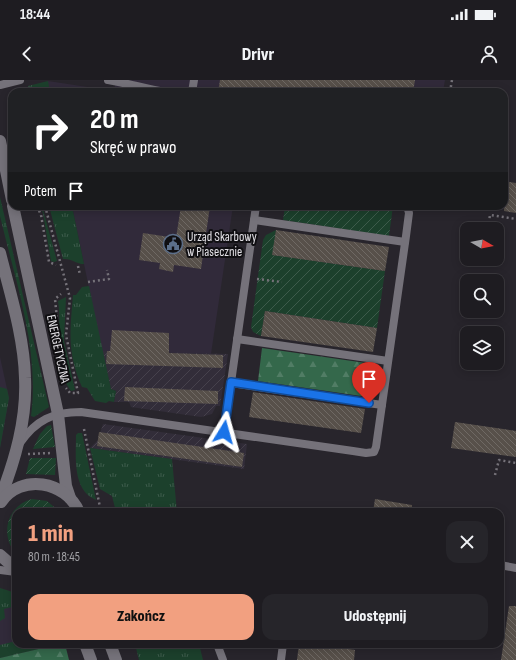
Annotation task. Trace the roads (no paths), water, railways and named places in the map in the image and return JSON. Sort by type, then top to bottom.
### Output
[{"type":"street","points":[[0,141],[8,180]]},
{"type":"street","name":"ENERGETYCZNA","points":[[14,210],[58,414],[66,486],[70,498],[76,508]]},
{"type":"street","points":[[0,253],[20,337],[25,377],[24,410],[17,449],[0,499]]},
{"type":"street","name":"ENERGETYCZNA","points":[[0,503],[10,492],[30,484],[52,486],[70,498]]},
{"type":"street","points":[[0,555],[12,566]]},
{"type":"street","points":[[86,648],[91,660]]},
{"type":"street","points":[[112,648],[116,660]]},
{"type":"lane","points":[[0,85],[20,80]]},
{"type":"lane","points":[[108,80],[122,81],[152,88]]},
{"type":"lane","points":[[224,432],[255,210]]},
{"type":"lane","points":[[17,449],[33,426],[44,419],[58,414],[81,412],[371,453],[376,447],[409,213],[408,210]]},
{"type":"lane","points":[[254,220],[405,242]]},
{"type":"lane","points":[[237,339],[388,361]]},
{"type":"lane","points":[[231,382],[382,404]]},
{"type":"lane","points":[[504,566],[516,568]]},
{"type":"lane","points":[[0,570],[12,570]]},
{"type":"lane","points":[[218,648],[223,660]]},
{"type":"lane","points":[[281,660],[282,648]]},
{"type":"place","name":"Urząd Skarbowy w Piasecznie","points":[[173,244]]}]
